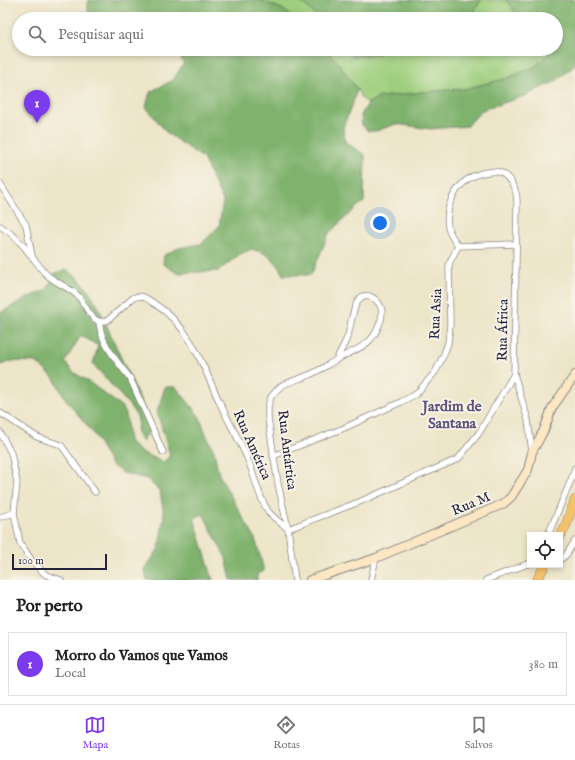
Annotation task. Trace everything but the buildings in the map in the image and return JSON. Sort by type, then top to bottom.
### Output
[{"type":"main road","points":[[562,532],[575,500]]},
{"type":"main road","points":[[537,580],[546,568]]},
{"type":"street","name":"Rua África","points":[[458,246],[448,228],[448,214],[453,195],[464,181],[481,172],[499,171],[505,175],[514,187],[516,193],[514,374],[528,420],[532,452]]},
{"type":"street","points":[[0,184],[26,225],[32,256]]},
{"type":"street","points":[[0,226],[13,236],[51,278],[79,297],[91,316],[99,322],[105,342],[130,378],[162,452]]},
{"type":"street","points":[[458,246],[516,244]]},
{"type":"street","name":"Rua Asia","points":[[274,456],[344,428],[401,402],[416,394],[424,385],[436,371],[448,343],[450,325],[450,264],[458,246]]},
{"type":"street","name":"Rua América","points":[[99,322],[108,320],[133,298],[140,295],[158,305],[180,326],[195,347],[219,402],[248,461],[258,491],[268,512],[288,529]]},
{"type":"street","name":"Rua Antártica","points":[[295,580],[288,529],[278,484],[268,418],[268,406],[271,398],[281,386],[310,374],[364,346],[372,338],[378,329],[382,318],[382,309],[375,299],[366,296],[361,297],[356,303],[347,337],[336,360]]},
{"type":"street","points":[[288,529],[358,502],[458,459],[479,433],[514,374]]},
{"type":"street","name":"Rua M","points":[[310,580],[376,558],[503,504],[511,497],[528,470],[532,452],[544,430],[552,408],[575,375]]},
{"type":"street","points":[[0,413],[37,437],[61,445],[95,492]]},
{"type":"street","points":[[0,432],[11,453],[17,482],[14,513],[20,543],[32,561],[50,580]]},
{"type":"street","points":[[549,532],[575,468]]},
{"type":"street","points":[[0,517],[14,513]]},
{"type":"street","points":[[563,558],[575,541]]},
{"type":"street","points":[[371,580],[376,558]]},
{"type":"street","points":[[486,580],[527,564]]},
{"type":"street","points":[[46,575],[61,580]]},
{"type":"green space","points":[[88,0],[260,0],[286,12],[88,12]]},
{"type":"green space","points":[[260,0],[298,0],[313,12],[286,12]]},
{"type":"green space","points":[[298,0],[481,0],[474,12],[313,12]]},
{"type":"green space","points":[[481,0],[506,0],[515,12],[474,12]]},
{"type":"green space","points":[[506,0],[575,0],[575,65],[556,81],[524,96],[482,110],[467,126],[431,129],[396,124],[376,131],[368,131],[362,125],[361,115],[368,103],[381,97],[464,89],[508,78],[536,66],[546,56],[563,56],[563,12],[515,12]]},
{"type":"green space","points":[[180,56],[332,56],[357,89],[343,127],[345,142],[365,155],[364,202],[329,233],[311,275],[283,275],[278,265],[268,255],[252,249],[240,254],[218,271],[177,273],[163,264],[164,255],[179,248],[201,244],[219,226],[223,201],[203,158],[167,133],[146,107],[150,92],[173,80],[184,63]]},
{"type":"green space","points":[[332,56],[547,56],[536,66],[508,78],[464,89],[381,97],[368,103],[361,98],[357,89]]},
{"type":"green space","points":[[66,269],[78,278],[89,291],[99,308],[146,414],[148,433],[142,441],[137,433],[138,418],[130,406],[93,364],[98,346],[81,335],[65,362],[73,372],[122,407],[126,414],[129,441],[140,452],[164,462],[170,455],[157,412],[165,387],[176,387],[199,416],[214,451],[219,475],[255,539],[264,571],[257,574],[257,580],[231,580],[226,558],[203,514],[194,518],[213,580],[147,580],[145,569],[159,548],[164,515],[160,491],[147,479],[123,473],[111,465],[94,434],[67,401],[53,377],[36,362],[12,361],[1,365],[0,364],[0,313],[26,298],[47,290],[54,274]]},
{"type":"place","name":"Morro do Vamos que Vamos","points":[[37,123]]},
{"type":"district","name":"Jardim de Santana","points":[[452,414]]}]
